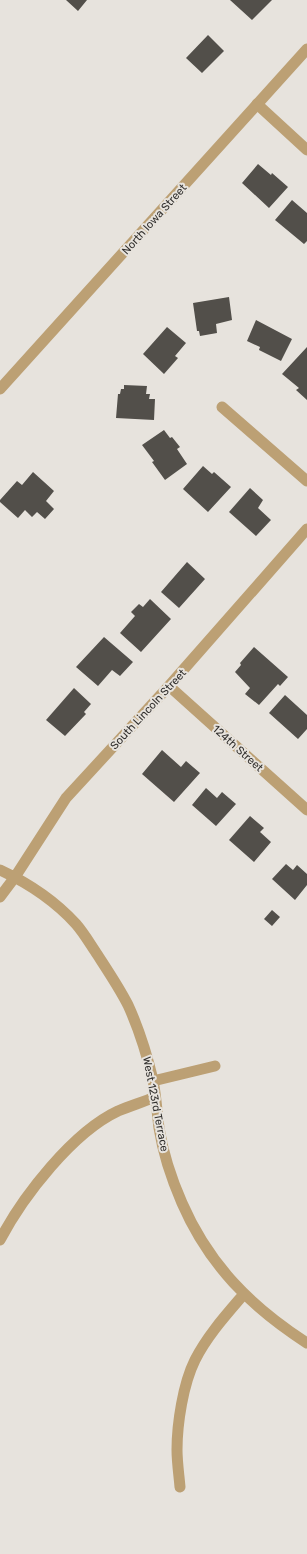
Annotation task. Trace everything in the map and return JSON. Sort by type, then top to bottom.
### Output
[{"type":"street","name":"North Iowa Street","points":[[0,388],[307,49]]},
{"type":"street","points":[[258,104],[307,150]]},
{"type":"street","points":[[222,407],[307,481]]},
{"type":"street","name":"South Lincoln Street","points":[[0,897],[15,877],[66,798],[169,686],[307,529]]},
{"type":"street","name":"124th Street","points":[[169,686],[307,810]]},
{"type":"street","name":"West 123rd Terrace","points":[[0,870],[33,888],[76,924],[104,966],[128,1005],[142,1042],[153,1081],[164,1149],[182,1204],[204,1247],[224,1273],[263,1312],[307,1343]]},
{"type":"street","points":[[153,1081],[216,1066]]},
{"type":"street","points":[[0,1240],[35,1186],[52,1164],[76,1141],[101,1121],[118,1111],[155,1097]]},
{"type":"street","points":[[180,1487],[177,1451],[179,1422],[184,1394],[192,1367],[194,1361],[218,1324],[244,1294]]},
{"type":"building","points":[[66,0],[87,0],[78,11]]},
{"type":"building","points":[[230,0],[272,0],[252,20]]},
{"type":"building","points":[[208,35],[224,51],[202,73],[186,58]]},
{"type":"building","points":[[258,164],[271,175],[272,173],[288,187],[269,208],[242,183]]},
{"type":"building","points":[[292,200],[307,213],[307,241],[304,244],[275,220]]},
{"type":"building","points":[[229,297],[232,320],[216,324],[217,333],[200,336],[199,331],[197,331],[193,303]]},
{"type":"building","points":[[256,320],[292,339],[281,361],[259,350],[260,347],[247,341]]},
{"type":"building","points":[[167,327],[186,343],[175,356],[178,358],[164,374],[143,354]]},
{"type":"building","points":[[307,347],[307,400],[296,390],[299,388],[282,374]]},
{"type":"building","points":[[124,385],[147,386],[146,394],[150,394],[149,399],[155,399],[154,420],[116,418],[118,394],[120,394],[121,389],[124,389]]},
{"type":"building","points":[[164,430],[180,447],[177,449],[187,464],[165,480],[152,462],[154,461],[142,445]]},
{"type":"building","points":[[203,466],[212,474],[214,472],[231,487],[208,512],[183,489]]},
{"type":"building","points":[[33,472],[54,491],[46,501],[54,509],[45,519],[37,512],[32,517],[25,510],[18,518],[0,502],[0,500],[17,481],[22,485]]},
{"type":"building","points":[[250,488],[263,500],[258,508],[271,520],[256,536],[229,512]]},
{"type":"building","points":[[187,562],[205,579],[179,608],[161,592]]},
{"type":"building","points":[[150,599],[171,619],[141,652],[120,633],[135,616],[131,612],[139,604],[143,607]]},
{"type":"building","points":[[104,637],[133,662],[120,676],[112,670],[98,686],[76,667]]},
{"type":"building","points":[[254,647],[288,677],[280,686],[278,684],[259,705],[245,694],[250,688],[235,672],[241,665],[240,663]]},
{"type":"building","points":[[74,688],[91,704],[84,712],[86,714],[65,736],[46,720]]},
{"type":"building","points":[[285,695],[307,715],[307,729],[298,739],[269,713]]},
{"type":"building","points":[[162,750],[181,767],[186,761],[200,773],[174,802],[142,774]]},
{"type":"building","points":[[206,788],[217,798],[222,792],[236,804],[216,826],[192,805]]},
{"type":"building","points":[[250,816],[264,828],[260,832],[271,842],[254,862],[229,840]]},
{"type":"building","points":[[286,864],[293,870],[297,865],[307,874],[307,885],[295,900],[272,879]]},
{"type":"building","points":[[272,910],[280,917],[272,926],[264,919]]}]
